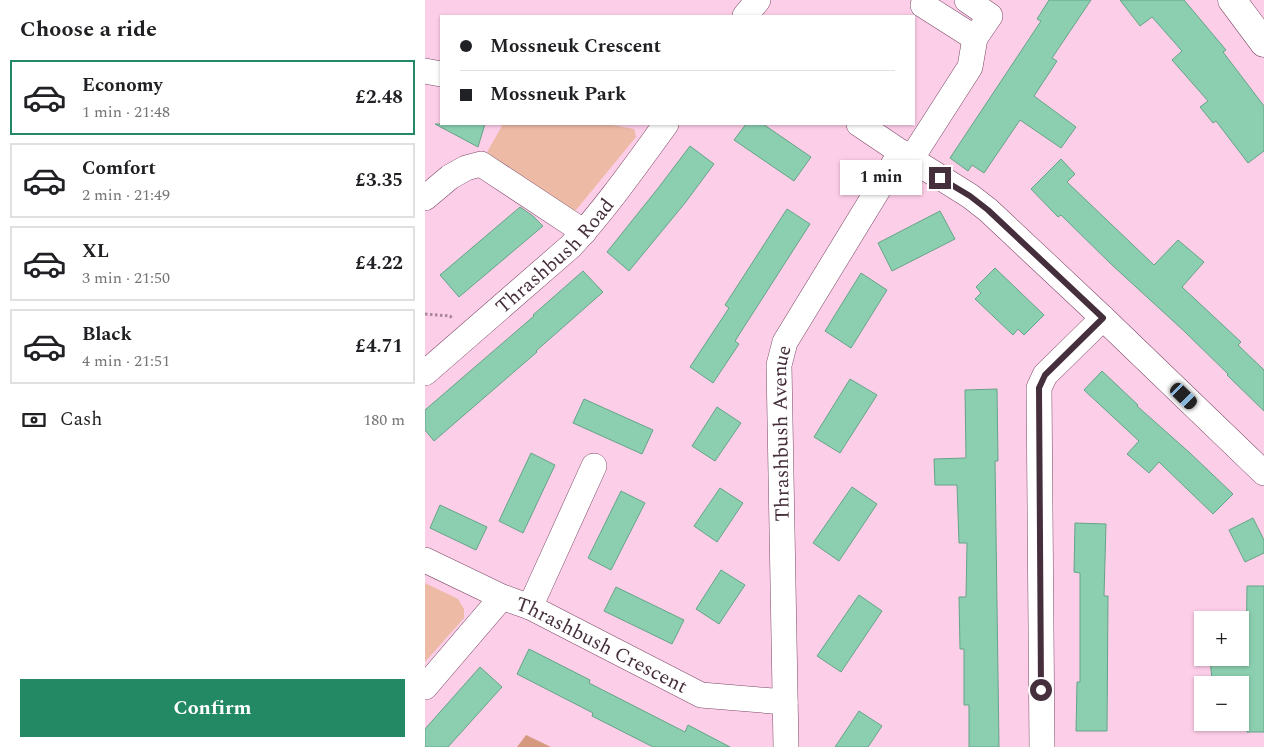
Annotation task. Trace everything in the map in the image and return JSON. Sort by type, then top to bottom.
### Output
[{"type":"main road","points":[[1232,0],[1264,42]]},
{"type":"street","points":[[746,15],[758,0]]},
{"type":"street","points":[[926,0],[923,5],[975,38],[990,16],[967,0]]},
{"type":"street","name":"Thrashbush Avenue","points":[[786,747],[779,365],[785,342],[906,156],[970,67],[975,38]]},
{"type":"street","points":[[425,70],[440,74]]},
{"type":"street","name":"Thrashbush Road","points":[[425,373],[571,246],[625,181],[666,125]]},
{"type":"street","points":[[860,125],[970,196],[988,210],[1264,472]]},
{"type":"street","points":[[425,198],[465,168],[481,164],[584,232]]},
{"type":"street","points":[[1042,747],[1039,388],[1045,375],[1103,318]]},
{"type":"street","points":[[530,607],[594,466]]},
{"type":"street","name":"Thrashbush Crescent","points":[[425,560],[502,597],[530,607],[701,695],[785,702]]},
{"type":"street","points":[[425,687],[502,597]]},
{"type":"shaded area","points":[[502,125],[612,125],[634,129],[636,137],[576,210],[569,211],[486,154]]},
{"type":"shaded area","points":[[425,583],[458,599],[464,609],[464,618],[425,662]]},
{"type":"shaded area","points":[[526,735],[551,747],[517,747]]},
{"type":"building","points":[[1049,0],[1091,0],[1052,58],[1057,61],[1034,96],[1076,127],[1061,148],[1020,120],[984,173],[972,165],[968,171],[950,158],[1041,21],[1037,19]]},
{"type":"building","points":[[1120,0],[1184,0],[1226,50],[1223,52],[1264,106],[1264,151],[1248,163],[1216,121],[1213,123],[1200,107],[1208,101],[1172,60],[1182,51],[1152,17],[1140,26]]},
{"type":"building","points":[[435,124],[485,125],[478,147]]},
{"type":"building","points":[[745,125],[764,125],[811,157],[794,181],[734,140]]},
{"type":"building","points":[[690,146],[714,164],[685,203],[629,271],[607,252]]},
{"type":"building","points":[[1061,159],[1075,174],[1067,182],[1154,265],[1178,240],[1204,262],[1182,287],[1241,342],[1238,345],[1264,370],[1264,411],[1184,331],[1061,215],[1058,217],[1031,189]]},
{"type":"building","points":[[520,207],[543,226],[459,297],[440,275]]},
{"type":"building","points":[[787,209],[810,224],[735,341],[739,344],[713,383],[690,367],[729,308],[725,305]]},
{"type":"building","points":[[940,211],[955,239],[892,271],[878,243]]},
{"type":"building","points":[[995,268],[1044,315],[1024,335],[1018,329],[1013,335],[975,299],[981,293],[976,287]]},
{"type":"building","points":[[583,271],[603,292],[434,441],[425,430],[425,410]]},
{"type":"building","points":[[861,273],[887,290],[851,348],[825,331]]},
{"type":"building","points":[[1102,371],[1137,406],[1233,494],[1213,514],[1159,462],[1149,473],[1127,454],[1139,441],[1084,390]]},
{"type":"building","points":[[850,379],[877,395],[840,453],[814,437]]},
{"type":"building","points":[[997,389],[998,461],[995,461],[999,747],[969,747],[969,705],[964,705],[964,649],[960,649],[959,597],[966,597],[967,543],[959,543],[957,485],[935,485],[934,459],[966,458],[965,390]]},
{"type":"building","points":[[584,399],[653,430],[642,454],[573,423]]},
{"type":"building","points":[[717,407],[741,423],[715,461],[692,446]]},
{"type":"building","points":[[531,453],[555,465],[523,533],[499,521]]},
{"type":"building","points":[[852,487],[877,504],[839,561],[813,543]]},
{"type":"building","points":[[720,488],[743,503],[717,542],[694,526]]},
{"type":"building","points":[[621,491],[645,503],[611,570],[588,558]]},
{"type":"building","points":[[440,505],[487,527],[476,550],[430,528]]},
{"type":"building","points":[[1253,518],[1264,540],[1264,553],[1245,562],[1229,530]]},
{"type":"building","points":[[1075,523],[1106,524],[1104,596],[1108,596],[1107,731],[1076,731],[1077,682],[1080,682],[1080,573],[1074,572]]},
{"type":"building","points":[[721,570],[745,585],[719,624],[696,609]]},
{"type":"building","points":[[1247,586],[1264,586],[1264,732],[1247,732],[1249,731],[1249,676],[1212,676],[1211,666],[1249,666],[1249,611],[1247,611]]},
{"type":"building","points":[[616,587],[684,620],[672,644],[604,611]]},
{"type":"building","points":[[859,595],[882,611],[841,672],[817,656]]},
{"type":"building","points":[[529,649],[590,680],[589,683],[685,732],[688,725],[730,747],[653,747],[592,716],[593,713],[517,674]]},
{"type":"building","points":[[480,667],[502,687],[448,747],[425,747],[425,729]]},
{"type":"building","points":[[859,711],[882,726],[868,747],[835,747]]},
{"type":"route","points":[[940,178],[970,196],[988,210],[1103,318],[1045,375],[1039,388],[1041,690]]}]
